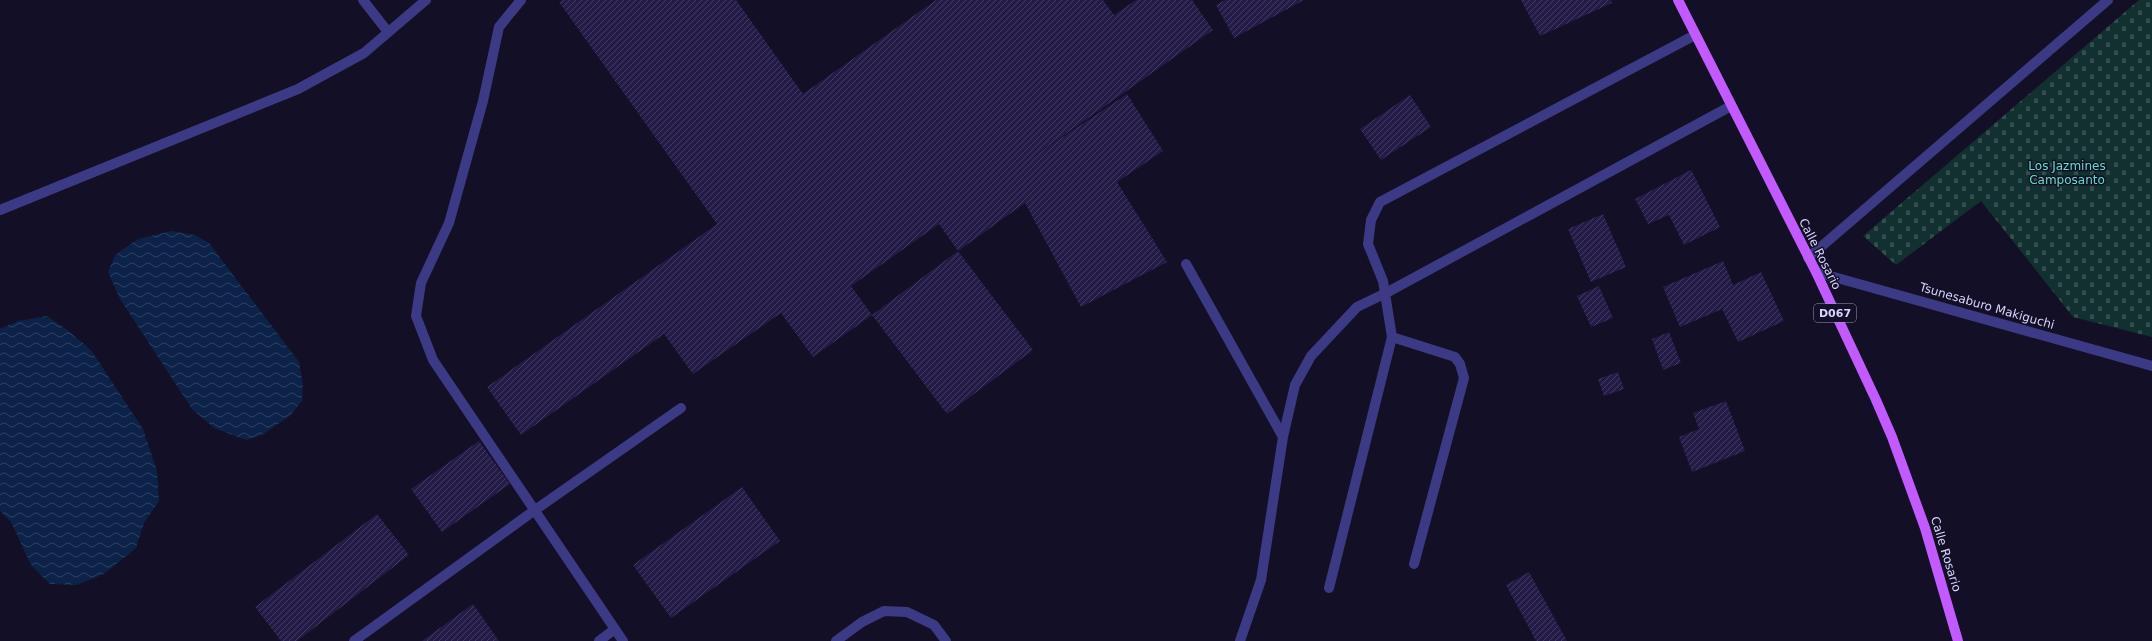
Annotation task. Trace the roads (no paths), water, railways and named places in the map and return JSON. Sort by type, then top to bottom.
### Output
[{"type":"main road","name":"Calle Rosario","points":[[1678,0],[1816,272],[1892,436],[1925,528],[1958,641]]},
{"type":"street","points":[[363,0],[388,32]]},
{"type":"street","points":[[0,210],[298,89],[364,53],[426,0]]},
{"type":"street","points":[[520,0],[499,27],[483,101],[449,223],[421,283],[416,316],[432,360],[623,641]]},
{"type":"street","points":[[1808,258],[2108,0]]},
{"type":"street","points":[[1329,588],[1392,337],[1386,293],[1368,244],[1372,220],[1380,202],[1695,35]]},
{"type":"street","points":[[1240,641],[1261,580],[1283,437],[1295,385],[1311,356],[1357,307],[1386,293],[1686,129],[1731,106]]},
{"type":"street","points":[[1186,264],[1283,437]]},
{"type":"street","name":"Tsunesaburo Makiguchi","points":[[1816,272],[2152,366]]},
{"type":"street","points":[[1392,337],[1455,357],[1460,364],[1464,378],[1414,564]]},
{"type":"street","points":[[354,641],[534,510],[681,408]]},
{"type":"street","points":[[836,641],[862,622],[884,611],[907,612],[934,625],[946,641]]},
{"type":"street","points":[[599,641],[615,629]]},
{"type":"water","points":[[171,231],[195,235],[209,243],[299,362],[303,384],[302,401],[290,416],[262,435],[246,440],[214,428],[192,409],[120,299],[108,272],[115,255],[138,239]]},
{"type":"water","points":[[47,316],[66,329],[91,350],[143,429],[157,471],[159,501],[144,523],[136,548],[104,574],[77,585],[50,584],[31,565],[11,522],[0,511],[0,329],[18,321]]},
{"type":"park label","name":"Los Jazmines Camposanto","points":[[2067,173]]}]
